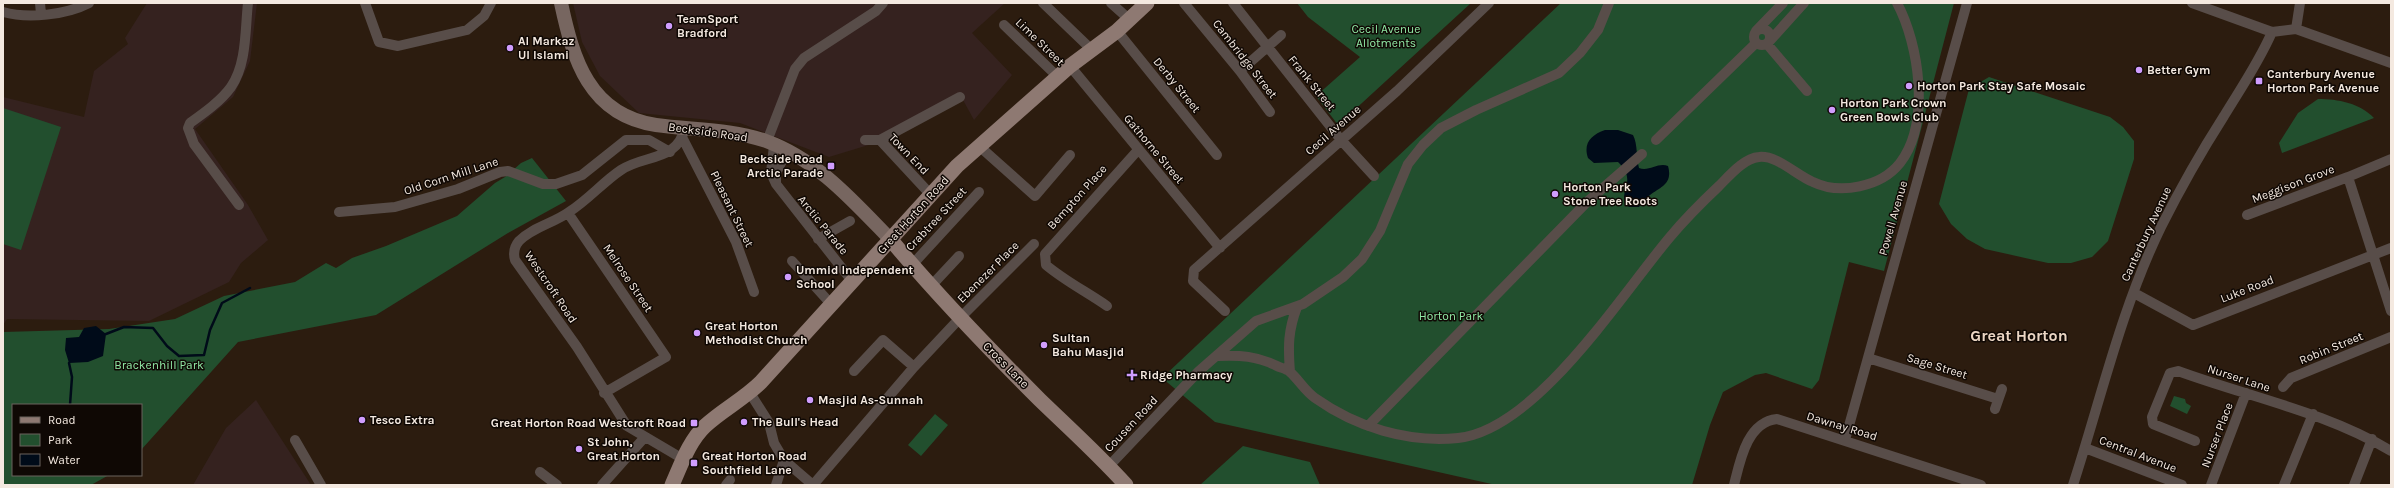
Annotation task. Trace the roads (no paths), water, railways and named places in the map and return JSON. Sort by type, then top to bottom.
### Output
[{"type":"main road","name":"Great Horton Road","points":[[672,485],[688,449],[705,426],[750,393],[931,195],[979,146],[1070,66],[1117,31],[1147,3]]},
{"type":"main road","name":"Cross Lane","points":[[891,240],[960,318],[1109,466],[1126,485]]},
{"type":"street","points":[[40,3],[40,14]]},
{"type":"street","points":[[3,12],[24,15],[58,13],[89,3]]},
{"type":"street","points":[[239,205],[194,144],[188,128],[190,123],[223,96],[237,77],[243,54],[248,3]]},
{"type":"street","points":[[365,3],[379,42],[398,46],[467,30],[484,16],[491,3]]},
{"type":"street","name":"Beckside Road","points":[[561,3],[569,39],[578,66],[598,96],[615,110],[633,120],[684,133],[731,133],[770,143],[825,175],[856,203],[891,240]]},
{"type":"street","name":"Arctic Parade","points":[[852,281],[776,184],[771,173],[770,143],[795,69],[804,58],[876,11],[883,3]]},
{"type":"street","points":[[1043,3],[1092,50]]},
{"type":"street","points":[[1111,3],[1130,20]]},
{"type":"street","name":"Cambridge Street","points":[[1184,3],[1240,71],[1270,112]]},
{"type":"street","name":"Frank Street","points":[[1233,3],[1341,140],[1374,176]]},
{"type":"street","name":"Cecil Avenue","points":[[1225,311],[1193,281],[1192,274],[1396,91],[1489,3]]},
{"type":"street","name":"Cousen Road","points":[[1109,466],[1172,400],[1256,321],[1297,307],[1343,277],[1362,259],[1380,231],[1408,164],[1423,145],[1441,128],[1476,110],[1560,73],[1580,53],[1598,30],[1609,3]]},
{"type":"street","points":[[1783,3],[1756,31],[1753,36],[1756,43],[1763,46],[1767,44],[1804,3]]},
{"type":"street","points":[[1789,3],[1796,12]]},
{"type":"street","points":[[1297,307],[1289,328],[1288,344],[1290,372],[1295,380],[1314,397],[1368,426],[1402,436],[1456,438],[1482,433],[1505,420],[1524,406],[1566,364],[1601,327],[1671,235],[1720,184],[1748,159],[1759,156],[1772,158],[1815,183],[1835,188],[1870,184],[1885,176],[1900,164],[1912,145],[1917,121],[1918,93],[1915,58],[1910,32],[1897,3]]},
{"type":"street","name":"Powell Avenue","points":[[1845,440],[1967,3]]},
{"type":"street","points":[[2192,3],[2272,32],[2296,29],[2391,63]]},
{"type":"street","points":[[2296,29],[2300,3]]},
{"type":"street","name":"Lime Street","points":[[1004,25],[1058,77]]},
{"type":"street","points":[[1756,31],[1760,29],[1767,31],[1770,39],[1767,44]]},
{"type":"street","name":"Derby Street","points":[[1117,31],[1217,155]]},
{"type":"street","name":"Canterbury Avenue","points":[[2073,485],[2106,373],[2134,293],[2161,228],[2198,158],[2261,57],[2272,32]]},
{"type":"street","points":[[1240,71],[1266,46],[1281,35]]},
{"type":"street","points":[[1656,140],[1756,43]]},
{"type":"street","points":[[1767,44],[1807,91]]},
{"type":"street","name":"Gathorne Street","points":[[1070,66],[1220,248]]},
{"type":"street","points":[[880,140],[960,97]]},
{"type":"street","name":"Westcroft Road","points":[[683,460],[644,438],[627,426],[604,393],[576,347],[515,260],[513,253],[518,242],[528,233],[568,213],[622,169],[670,152],[684,133]]},
{"type":"street","name":"Pleasant Street","points":[[684,133],[736,242],[754,292]]},
{"type":"street","name":"Old Corn Mill Lane","points":[[339,212],[395,207],[458,189],[500,172],[508,171],[543,184],[556,184],[582,175],[626,140],[648,140],[670,152]]},
{"type":"street","name":"Town End","points":[[865,140],[880,140],[931,195]]},
{"type":"street","points":[[979,146],[1035,196],[1070,155]]},
{"type":"street","name":"Bempton Place","points":[[1107,306],[1078,286],[1062,278],[1046,265],[1045,254],[1050,246],[1138,150]]},
{"type":"street","points":[[1368,426],[1588,201],[1642,154]]},
{"type":"street","name":"Meggison Grove","points":[[2247,215],[2391,159]]},
{"type":"street","points":[[776,184],[776,173],[782,161]]},
{"type":"street","points":[[2348,177],[2391,311]]},
{"type":"street","name":"Crabtree Street","points":[[912,265],[979,192]]},
{"type":"street","name":"Melrose Street","points":[[568,213],[666,357],[604,393]]},
{"type":"street","points":[[818,239],[850,221]]},
{"type":"street","name":"Ebenezer Place","points":[[813,485],[914,367],[960,318],[1034,244]]},
{"type":"street","name":"Luke Road","points":[[2134,293],[2193,325],[2391,248]]},
{"type":"street","points":[[931,286],[959,256]]},
{"type":"street","points":[[792,261],[831,304]]},
{"type":"street","name":"Robin Street","points":[[2283,387],[2291,378],[2391,337]]},
{"type":"street","points":[[854,371],[883,340],[914,367]]},
{"type":"street","points":[[1218,356],[1244,354],[1264,360],[1290,372]]},
{"type":"street","name":"Sage Street","points":[[1868,358],[1998,399]]},
{"type":"street","name":"Nurser Lane","points":[[2195,441],[2153,424],[2152,417],[2170,373],[2178,371],[2313,414],[2372,439],[2391,450]]},
{"type":"street","points":[[750,393],[769,423],[774,443],[784,460],[813,485]]},
{"type":"street","name":"Nurser Place","points":[[2211,485],[2246,393]]},
{"type":"street","points":[[2284,485],[2313,414]]},
{"type":"street","name":"Dawnay Road","points":[[1734,485],[1744,451],[1752,435],[1766,420],[1776,419],[1845,440],[1964,482],[1981,485]]},
{"type":"street","points":[[602,485],[644,438]]},
{"type":"street","points":[[2354,485],[2372,439]]},
{"type":"street","points":[[295,440],[321,485]]},
{"type":"street","name":"Central Avenue","points":[[2085,448],[2182,485]]},
{"type":"street","points":[[776,485],[784,460]]},
{"type":"street","points":[[540,472],[557,485]]},
{"type":"water","points":[[1605,130],[1618,130],[1633,135],[1636,143],[1639,168],[1646,169],[1661,165],[1668,166],[1669,177],[1665,184],[1647,198],[1639,207],[1629,207],[1625,204],[1624,194],[1627,179],[1624,168],[1618,162],[1594,163],[1588,158],[1587,144],[1589,140],[1596,134]]},
{"type":"water","points":[[96,326],[106,334],[103,356],[88,362],[69,363],[65,350],[66,338],[79,337],[84,328]]},
{"type":"waterway","points":[[106,334],[124,327],[153,328],[167,346],[179,356],[204,355],[210,330],[222,303],[250,288]]},
{"type":"waterway","points":[[69,363],[72,377],[70,404]]},
{"type":"place","name":"TeamSport Bradford","points":[[669,26]]},
{"type":"place","name":"Al Markaz Ul Islami","points":[[510,48]]},
{"type":"place","name":"Better Gym","points":[[2139,70]]},
{"type":"place","name":"Canterbury Avenue Horton Park Avenue","points":[[2259,81]]},
{"type":"place","name":"Horton Park Stay Safe Mosaic","points":[[1909,86]]},
{"type":"place","name":"Horton Park Crown Green Bowls Club","points":[[1832,110]]},
{"type":"place","name":"Beckside Road Arctic Parade","points":[[831,166]]},
{"type":"place","name":"Horton Park Stone Tree Roots","points":[[1555,194]]},
{"type":"place","name":"Ummid Independent School","points":[[788,277]]},
{"type":"place","name":"Great Horton Methodist Church","points":[[697,333]]},
{"type":"place","name":"Sultan Bahu Masjid","points":[[1044,345]]},
{"type":"place","name":"Ridge Pharmacy","points":[[1132,375]]},
{"type":"place","name":"Masjid As-Sunnah","points":[[810,400]]},
{"type":"place","name":"Tesco Extra","points":[[362,420]]},
{"type":"place","name":"The Bull's Head","points":[[744,422]]},
{"type":"place","name":"Great Horton Road Westcroft Road","points":[[694,423]]},
{"type":"place","name":"St John, Great Horton","points":[[579,449]]},
{"type":"place","name":"Great Horton Road Southfield Lane","points":[[694,463]]},
{"type":"district","name":"Great Horton","points":[[2019,335]]},
{"type":"park label","name":"Cecil Avenue Allotments","points":[[1386,36]]},
{"type":"park label","name":"Horton Park","points":[[1451,316]]},
{"type":"park label","name":"Brackenhill Park","points":[[159,365]]}]
